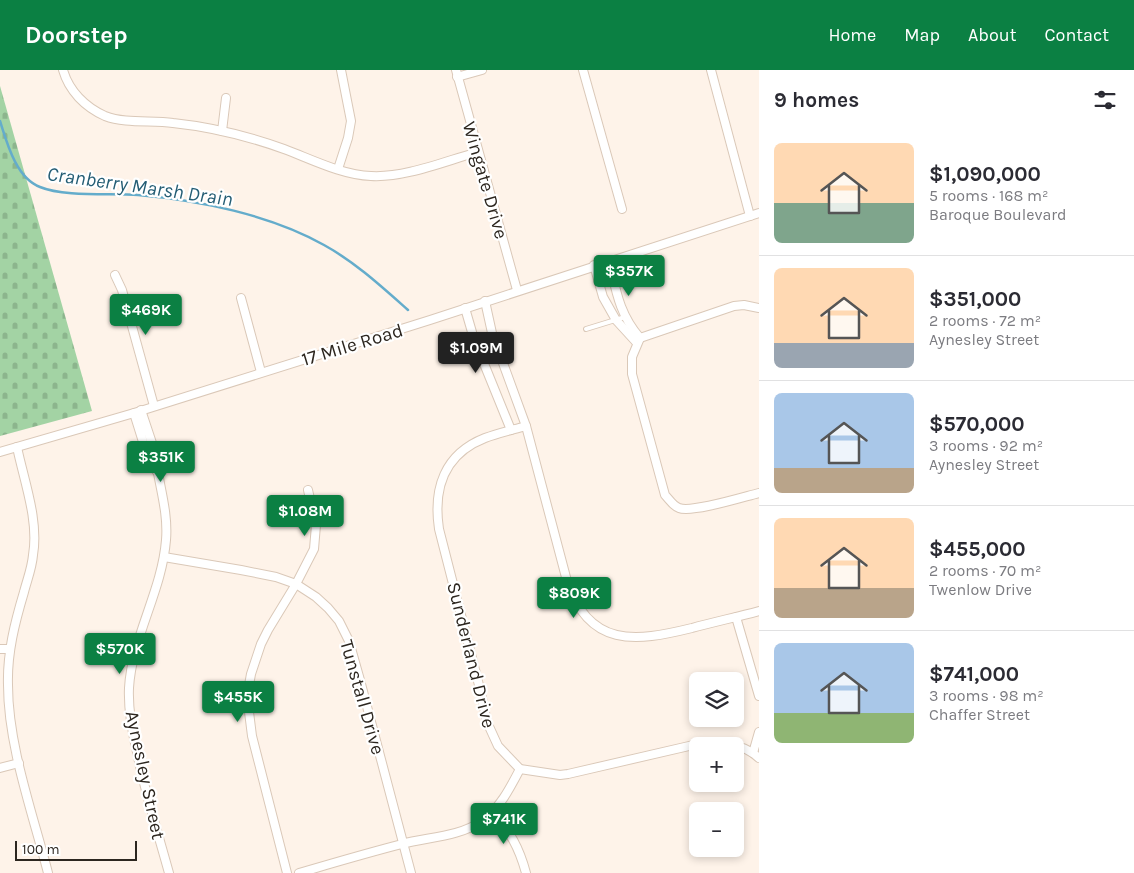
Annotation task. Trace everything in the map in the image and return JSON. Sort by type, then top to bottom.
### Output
[{"type":"street","points":[[63,70],[70,87],[88,106],[115,119],[170,122],[222,131],[360,175],[385,176],[402,174],[478,152]]},
{"type":"street","points":[[338,169],[348,138],[351,121],[340,70]]},
{"type":"street","points":[[457,73],[482,70]]},
{"type":"street","points":[[583,70],[622,210]]},
{"type":"street","points":[[711,70],[750,216]]},
{"type":"street","name":"Wingate Drive","points":[[457,73],[517,290]]},
{"type":"street","points":[[222,131],[226,98]]},
{"type":"street","name":"17 Mile Road","points":[[0,452],[154,406],[759,213]]},
{"type":"street","points":[[610,260],[617,294],[625,317],[639,340]]},
{"type":"street","points":[[594,266],[603,298],[616,320],[639,340]]},
{"type":"street","points":[[115,275],[122,290],[154,406]]},
{"type":"street","points":[[241,298],[261,372]]},
{"type":"street","points":[[485,301],[492,333],[526,426],[566,582],[578,607],[589,620],[602,630],[612,634],[635,638],[663,635],[759,611]]},
{"type":"street","points":[[759,308],[744,305],[734,306],[639,340],[632,356],[632,374],[665,495],[678,508],[697,508],[759,493]]},
{"type":"street","points":[[465,308],[474,339],[511,430]]},
{"type":"street","name":"Aynesley Street","points":[[138,411],[157,458],[165,510],[166,540],[164,557],[140,637],[129,688],[133,732],[141,771],[169,873]]},
{"type":"street","name":"Sunderland Drive","points":[[520,769],[498,746],[487,722],[482,693],[439,529],[437,498],[440,484],[448,468],[463,451],[485,438],[526,426]]},
{"type":"street","points":[[17,448],[31,510],[34,554],[10,649],[9,708],[12,733],[19,763],[48,873]]},
{"type":"street","points":[[288,873],[252,736],[247,709],[247,696],[251,674],[261,644],[314,549],[317,536],[315,516],[308,490]]},
{"type":"street","name":"Tunstall Drive","points":[[164,557],[276,577],[296,584],[316,597],[328,608],[349,642],[410,873]]},
{"type":"street","points":[[736,617],[759,696]]},
{"type":"street","points":[[0,649],[10,649]]},
{"type":"street","points":[[299,873],[403,844],[461,831],[481,821],[493,812],[520,769],[560,775],[568,774],[702,743],[729,744],[756,755],[759,732]]},
{"type":"street","points":[[0,768],[19,763]]},
{"type":"street","points":[[493,812],[512,836],[526,873]]},
{"type":"lane","points":[[586,329],[625,317]]},
{"type":"green space","points":[[0,86],[92,411],[0,436]]},
{"type":"waterway","name":"Cranberry Marsh Drain","points":[[0,121],[9,149],[19,168],[25,176],[40,187],[74,193],[161,197],[209,205],[258,217],[303,234],[347,259],[408,310]]}]
